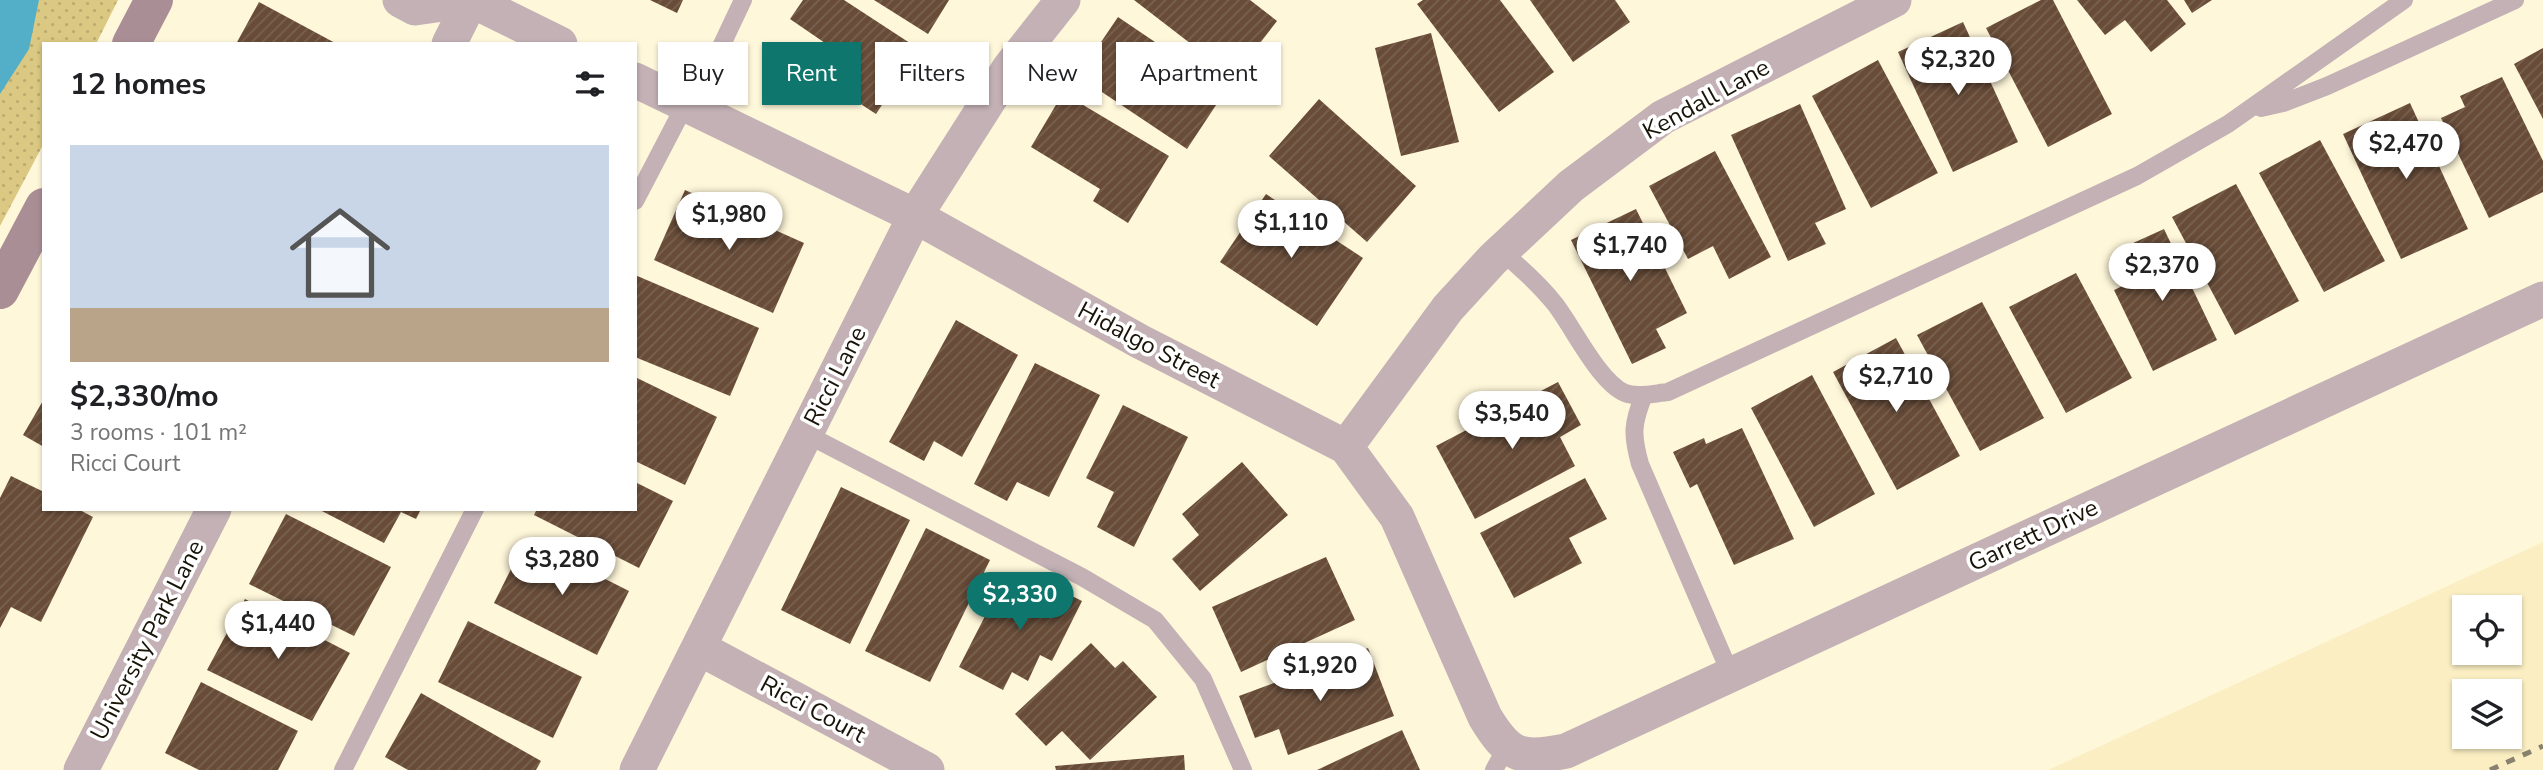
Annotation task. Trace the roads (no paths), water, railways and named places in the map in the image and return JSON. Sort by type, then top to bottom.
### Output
[{"type":"main road","points":[[132,42],[154,0]]},
{"type":"main road","points":[[0,290],[42,211]]},
{"type":"street","points":[[400,0],[415,8],[471,0],[556,42]]},
{"type":"street","points":[[450,42],[471,0]]},
{"type":"street","name":"Ricci Lane","points":[[637,770],[915,216],[1010,67],[1063,0]]},
{"type":"street","name":"Kendall Lane","points":[[1346,447],[1448,308],[1501,251],[1571,186],[1663,117],[1894,0]]},
{"type":"street","name":"Hidalgo Street","points":[[637,81],[915,216],[1139,341],[1346,447],[1397,517],[1485,717],[1507,757]]},
{"type":"street","name":"Garrett Drive","points":[[1507,757],[1539,757],[1566,751],[2543,299]]},
{"type":"street","name":"University Park Lane","points":[[81,770],[213,511]]},
{"type":"street","name":"Ricci Court","points":[[699,648],[907,765]]},
{"type":"lane","points":[[637,197],[689,106],[743,0]]},
{"type":"lane","points":[[1501,251],[1553,302],[1609,380],[1625,393],[1644,395],[1668,391],[2137,176],[2248,111],[2404,0]]},
{"type":"lane","points":[[2248,111],[2283,103],[2327,86],[2515,0]]},
{"type":"lane","points":[[1644,395],[1635,417],[1633,438],[1640,464],[1731,675]]},
{"type":"lane","points":[[806,434],[1071,571],[1155,620],[1203,679],[1243,770]]},
{"type":"lane","points":[[343,770],[474,511]]},
{"type":"water","points":[[0,0],[39,0],[29,49],[0,94]]},
{"type":"railway","points":[[2490,770],[2543,746]]}]
